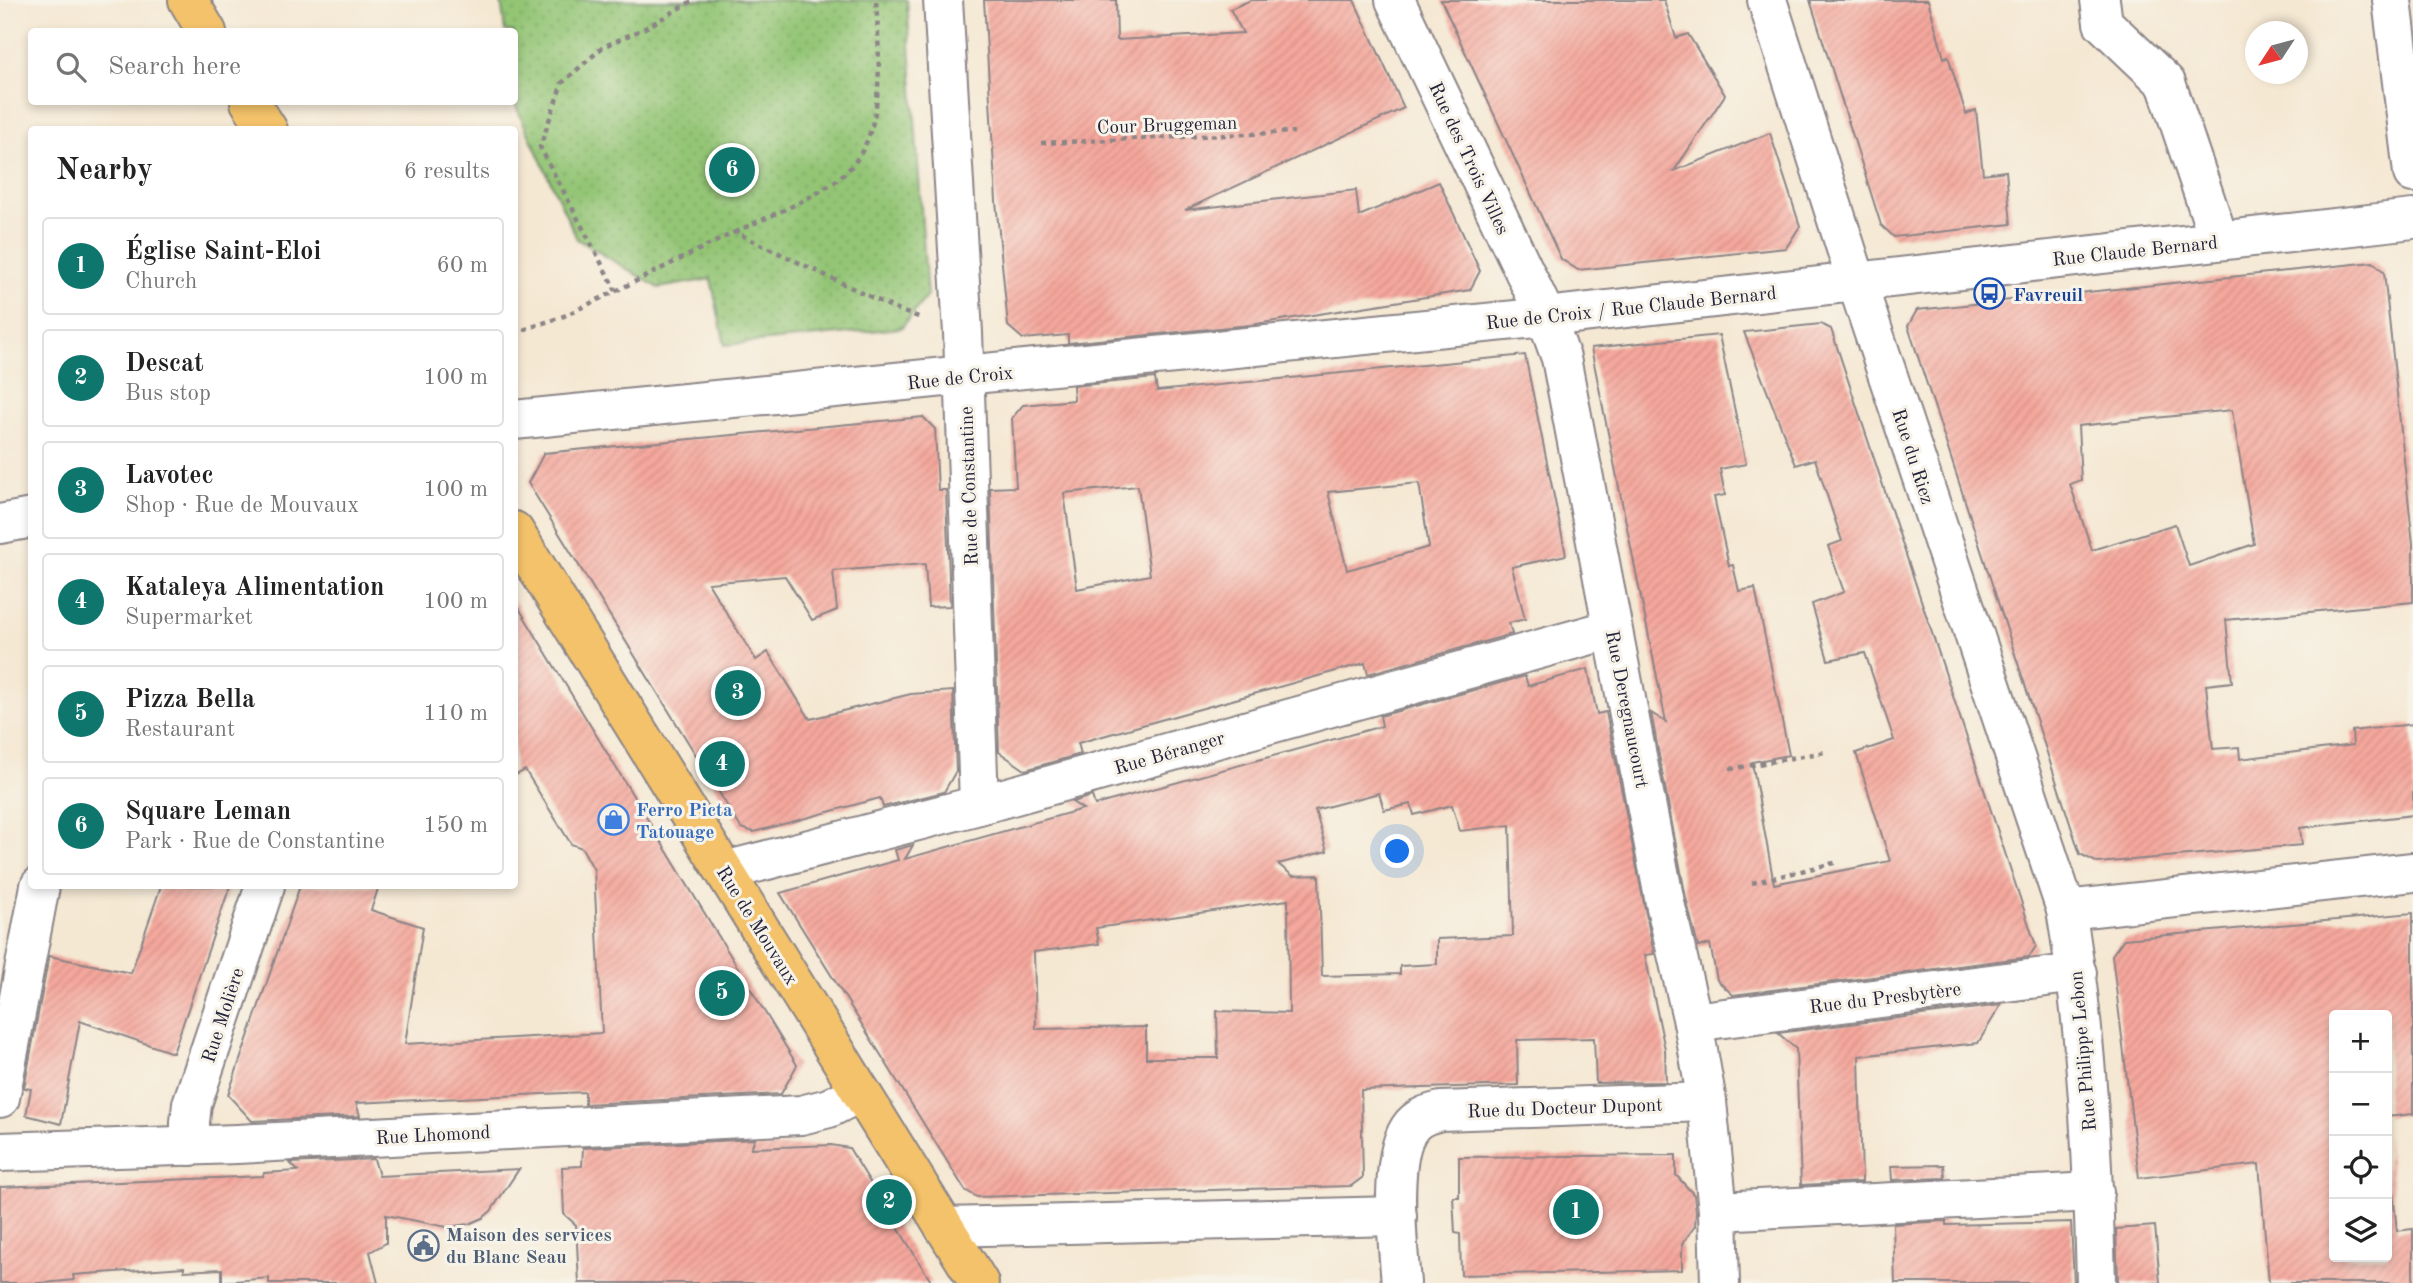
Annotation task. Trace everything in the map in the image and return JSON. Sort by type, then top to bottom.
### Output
[{"type":"main road","points":[[188,0],[205,28]]},
{"type":"main road","points":[[252,105],[265,126]]},
{"type":"main road","name":"Rue de Mouvaux","points":[[518,537],[979,1283]]},
{"type":"street","name":"Rue de Constantine","points":[[943,0],[963,333],[979,805]]},
{"type":"street","name":"Rue des Trois Villes","points":[[1395,0],[1546,317]]},
{"type":"street","name":"Rue du Riez","points":[[1767,0],[1857,283],[2066,910]]},
{"type":"street","points":[[2100,0],[2103,23],[2166,83],[2219,240]]},
{"type":"street","points":[[2392,0],[2413,173]]},
{"type":"street","name":"Rue Claude Bernard","points":[[1857,283],[2413,219]]},
{"type":"street","name":"Rue de Croix / Rue Claude Bernard","points":[[1405,331],[1857,283]]},
{"type":"street","name":"Rue Deregnaucourt","points":[[1546,317],[1561,358],[1665,903],[1693,1022],[1707,1102]]},
{"type":"street","name":"Rue de Croix","points":[[518,420],[1405,331]]},
{"type":"street","points":[[0,524],[28,519]]},
{"type":"street","name":"Rue Béranger","points":[[725,871],[979,805],[1612,629]]},
{"type":"street","points":[[2066,910],[2413,872]]},
{"type":"street","points":[[0,1098],[39,889]]},
{"type":"street","name":"Rue Molière","points":[[191,1146],[192,1104],[264,889]]},
{"type":"street","name":"Rue Philippe Lebon","points":[[2066,910],[2077,973],[2094,1192],[2096,1283]]},
{"type":"street","name":"Rue du Presbytère","points":[[1693,1022],[2077,973]]},
{"type":"street","name":"Rue Lhomond","points":[[0,1152],[191,1146],[801,1115],[829,1108],[861,1092]]},
{"type":"street","points":[[1707,1102],[1718,1211],[1720,1283]]},
{"type":"street","name":"Rue du Docteur Dupont","points":[[1401,1283],[1397,1175],[1402,1141],[1411,1126],[1425,1115],[1441,1111],[1707,1102]]},
{"type":"street","points":[[1718,1211],[2094,1192]]},
{"type":"street","points":[[944,1227],[1397,1216]]},
{"type":"path","points":[[616,291],[540,146],[562,83],[603,47],[647,27],[694,0]]},
{"type":"path","points":[[518,332],[564,316],[616,291],[828,186],[850,170],[871,137],[878,81],[876,0]]},
{"type":"path","name":"Cour Bruggeman","points":[[1041,143],[1294,132]]},
{"type":"path","points":[[735,232],[901,311],[963,333]]},
{"type":"path","points":[[1730,769],[1825,752]]},
{"type":"path","points":[[1752,883],[1838,862]]},
{"type":"green space","points":[[501,0],[907,0],[927,296],[901,328],[725,345],[711,279],[659,288],[577,239],[515,105],[518,105],[518,28],[505,28]]},
{"type":"building","points":[[984,0],[1116,0],[1117,40],[1243,33],[1230,9],[1251,0],[1354,0],[1404,108],[1185,210],[1356,190],[1359,216],[1439,182],[1480,271],[1470,290],[1250,325],[1068,343],[1068,335],[1023,339],[1008,326],[996,201]]},
{"type":"building","points":[[1441,0],[1664,0],[1676,38],[1688,34],[1725,95],[1674,171],[1770,133],[1800,226],[1786,248],[1578,270],[1561,259]]},
{"type":"building","points":[[1810,0],[1928,0],[1944,58],[1948,56],[1966,114],[1976,110],[1983,174],[2006,171],[2011,224],[1894,237],[1881,225]]},
{"type":"building","points":[[2373,262],[2384,272],[2413,544],[2413,602],[2226,620],[2232,682],[2206,685],[2213,749],[2239,747],[2240,759],[2353,745],[2352,731],[2413,724],[2413,815],[2300,828],[2302,845],[2098,863],[2080,854],[1908,326],[1917,310]],"holes":[[[2232,410],[2254,544],[2189,566],[2175,524],[2092,550],[2070,484],[2081,480],[2078,426]]]},
{"type":"building","points":[[1821,324],[1831,329],[2036,946],[2029,957],[1733,995],[1717,980],[1710,944],[1698,947],[1686,898],[1651,713],[1666,722],[1591,348],[1719,335],[1746,464],[1720,469],[1725,495],[1714,497],[1729,566],[1733,565],[1739,591],[1755,588],[1789,755],[1752,762],[1774,884],[1890,861],[1856,753],[1894,740],[1865,653],[1828,660],[1812,604],[1844,592],[1828,546],[1842,541],[1815,459],[1796,465],[1744,332]]},
{"type":"building","points":[[1525,355],[1566,555],[1512,567],[1525,619],[1509,623],[1512,634],[1368,674],[1365,663],[1078,743],[1081,754],[1025,770],[999,752],[990,488],[1016,487],[1012,418],[1023,405],[1074,400],[1073,386],[1155,378],[1157,391]],"holes":[[[1419,483],[1429,547],[1347,570],[1328,492]],[[1138,486],[1150,575],[1077,589],[1064,493]]]},
{"type":"building","points":[[923,417],[935,429],[938,490],[946,490],[950,606],[928,607],[925,564],[833,571],[837,610],[812,620],[785,576],[708,583],[756,660],[768,652],[810,719],[911,694],[953,691],[956,771],[944,792],[883,807],[880,798],[754,832],[741,828],[528,483],[544,453]]},
{"type":"building","points":[[518,607],[797,1065],[781,1094],[585,1104],[585,1092],[356,1103],[360,1116],[252,1121],[228,1095],[299,889],[378,889],[371,910],[423,927],[405,1044],[602,1033],[594,870],[582,848],[571,844],[525,770],[518,774]]},
{"type":"building","points":[[1588,669],[1597,714],[1606,712],[1654,954],[1645,955],[1665,1049],[1666,1082],[1596,1083],[1594,1038],[1517,1040],[1518,1085],[1361,1090],[1363,1177],[1351,1186],[977,1197],[965,1190],[780,893],[898,860],[895,850],[913,845],[905,859],[1083,809],[1072,802],[1092,796],[1095,805],[1382,726],[1380,716],[1525,676],[1528,686]],"holes":[[[1379,793],[1384,810],[1411,804],[1414,815],[1452,805],[1460,831],[1510,825],[1513,936],[1437,939],[1437,964],[1400,966],[1400,974],[1322,976],[1319,875],[1293,876],[1278,864],[1327,851],[1315,810]],[[1288,900],[1289,1013],[1217,1011],[1218,1058],[1146,1058],[1146,1027],[1036,1029],[1034,952],[1099,944],[1096,928]]]},
{"type":"building","points":[[160,889],[229,889],[173,1053],[80,1021],[61,1124],[26,1115],[31,1089],[24,1088],[49,956],[131,973]]},
{"type":"building","points":[[2413,913],[2413,1114],[2392,1116],[2392,1010],[2329,1010],[2329,1262],[2392,1262],[2392,1184],[2397,1231],[2413,1229],[2413,1283],[2269,1283],[2259,1164],[2139,1178],[2112,955],[2124,939]]},
{"type":"building","points":[[2001,1005],[1978,1043],[1859,1056],[1862,1182],[1801,1185],[1796,1049],[1778,1033]]},
{"type":"building","points":[[755,1139],[751,1148],[831,1145],[849,1148],[932,1283],[579,1283],[576,1225],[564,1214],[562,1167],[582,1166],[583,1148]]},
{"type":"building","points":[[1676,1155],[1676,1175],[1694,1195],[1696,1212],[1695,1226],[1682,1244],[1682,1270],[1461,1275],[1460,1234],[1455,1233],[1453,1197],[1459,1197],[1459,1157]]},
{"type":"building","points":[[374,1159],[379,1176],[519,1169],[491,1211],[469,1224],[447,1227],[386,1215],[386,1243],[370,1252],[378,1283],[269,1283],[269,1278],[222,1282],[222,1269],[184,1271],[184,1267],[73,1275],[74,1280],[44,1283],[0,1283],[0,1187],[263,1176],[264,1173],[298,1171],[290,1163]]},
{"type":"building","points":[[1944,1165],[1945,1178],[1892,1180],[1891,1166]]},
{"type":"building","points":[[1946,1221],[1946,1225],[2071,1222],[2074,1283],[1895,1283],[1893,1224]]},
{"type":"building","points":[[2155,1226],[2160,1283],[2118,1283],[2116,1229]]},
{"type":"place","name":"Square Leman","points":[[732,170]]},
{"type":"place","name":"Favreuil","points":[[1990,294]]},
{"type":"place","name":"Lavotec","points":[[738,693]]},
{"type":"place","name":"Kataleya Alimentation","points":[[722,764]]},
{"type":"place","name":"Ferro Picta Tatouage","points":[[613,820]]},
{"type":"place","name":"Pizza Bella","points":[[722,993]]},
{"type":"place","name":"Descat","points":[[889,1202]]},
{"type":"place","name":"Église Saint-Eloi","points":[[1576,1212]]},
{"type":"place","name":"Maison des services du Blanc Seau","points":[[423,1245]]}]
